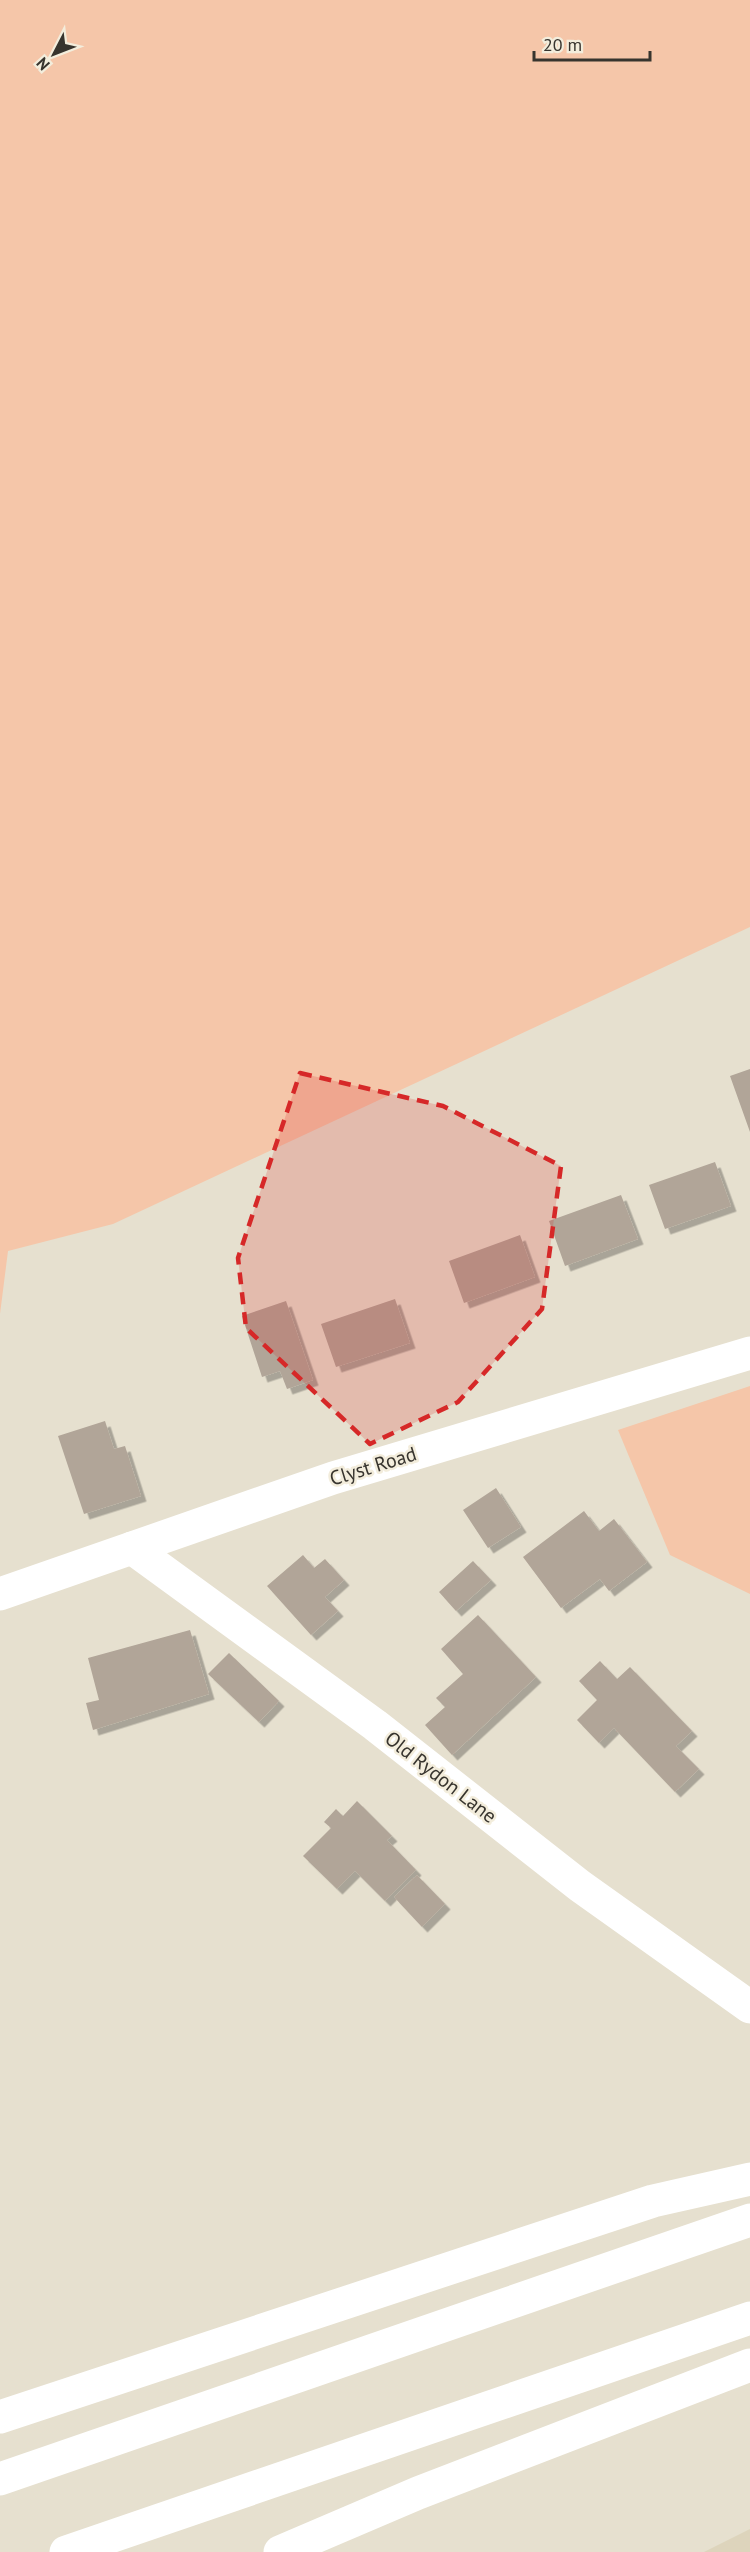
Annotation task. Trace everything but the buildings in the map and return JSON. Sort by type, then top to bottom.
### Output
[{"type":"main road","name":"Clyst Road","points":[[0,1594],[333,1478],[750,1353]]},
{"type":"main road","name":"Old Rydon Lane","points":[[132,1548],[375,1725],[580,1886],[750,2007]]},
{"type":"main road","points":[[0,2417],[653,2201],[750,2179]]},
{"type":"main road","points":[[0,2479],[750,2220]]},
{"type":"main road","points":[[66,2552],[750,2318]]},
{"type":"main road","points":[[280,2552],[418,2493],[750,2365]]},
{"type":"highlighted area","points":[[300,1073],[443,1106],[561,1166],[542,1309],[458,1402],[370,1444],[246,1328],[238,1258]]},
{"type":"shaded area","points":[[0,0],[750,0],[750,927],[113,1224],[8,1251],[0,1314]]},
{"type":"shaded area","points":[[750,1386],[750,1594],[670,1555],[618,1430]]},
{"type":"shaded area","points":[[750,2529],[750,2552],[704,2552]]}]
